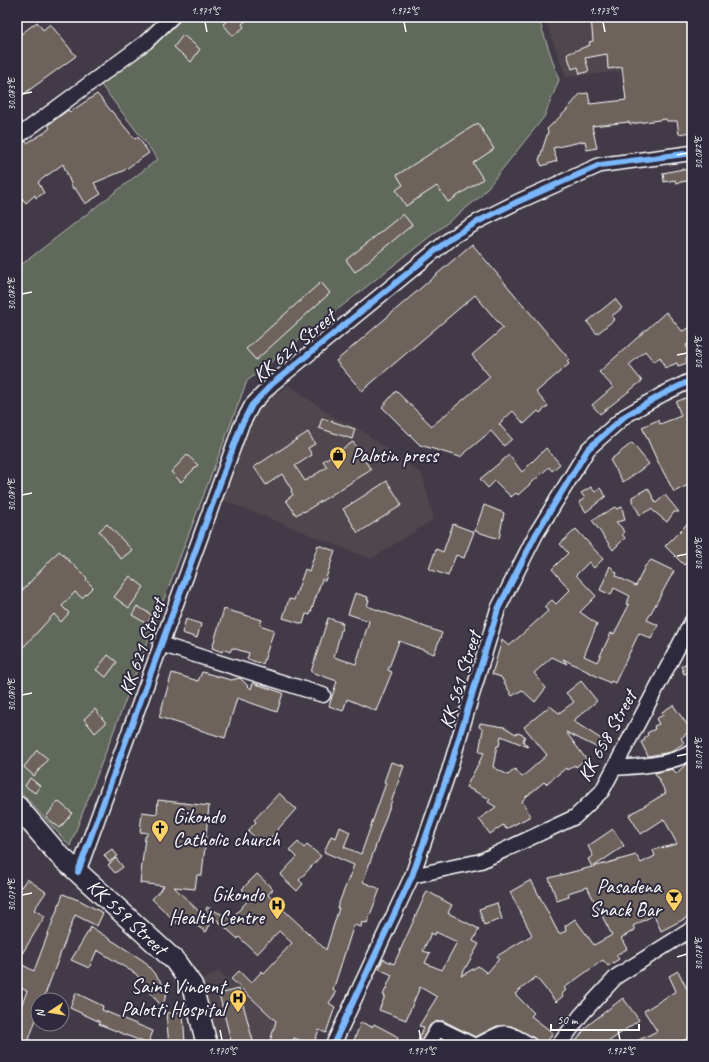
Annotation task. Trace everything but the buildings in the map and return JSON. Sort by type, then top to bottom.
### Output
[{"type":"main road","name":"KK 559 Street","points":[[17,806],[58,854],[175,961],[192,985],[207,1045]]},
{"type":"street","points":[[17,137],[146,42],[172,17]]},
{"type":"street","name":"KK 621 Street","points":[[78,872],[160,644],[241,426],[252,405],[272,384],[452,237],[479,221],[600,165],[692,153]]},
{"type":"street","name":"KK 561 Street","points":[[333,1045],[412,876],[449,771],[498,609],[536,534],[588,450],[593,445],[625,416],[663,394],[692,380]]},
{"type":"street","name":"KK 658 Street","points":[[412,876],[481,861],[575,817],[602,791],[689,636],[692,621]]},
{"type":"street","points":[[160,644],[323,695]]},
{"type":"street","points":[[614,768],[657,763],[691,755]]},
{"type":"street","points":[[559,1045],[581,1016],[617,976],[692,929]]},
{"type":"street","points":[[428,1045],[437,1030],[440,1029],[473,1045]]},
{"type":"street","points":[[478,1045],[499,1033],[506,1033],[517,1037],[530,1045]]},
{"type":"shaded area","points":[[544,17],[692,17],[692,64],[566,77]]},
{"type":"shaded area","points":[[289,385],[335,418],[356,427],[422,474],[434,519],[371,559],[218,498],[248,413]]},
{"type":"shaded area","name":"Saint Vincent Palotti Hospital","points":[[219,971],[303,1045],[219,1045],[201,981]]},
{"type":"green space","points":[[180,17],[538,17],[559,80],[544,117],[480,197],[247,381],[70,846],[17,788],[17,268],[158,159],[98,81]]},
{"type":"cycle path","points":[[78,872],[241,426],[252,405],[272,384],[452,237],[479,221],[517,202],[600,165],[692,153]]},
{"type":"cycle path","points":[[333,1045],[412,876],[449,771],[498,609],[536,534],[588,449],[625,416],[663,394],[692,380]]},
{"type":"place","name":"Palotin press","points":[[338,470]]},
{"type":"place","name":"Gikondo Catholic church","points":[[160,843]]},
{"type":"place","name":"Pasadena Snack Bar","points":[[674,912]]},
{"type":"place","name":"Gikondo Health Centre","points":[[277,920]]},
{"type":"place","name":"Saint Vincent Palotti Hospital","points":[[238,1013]]}]
